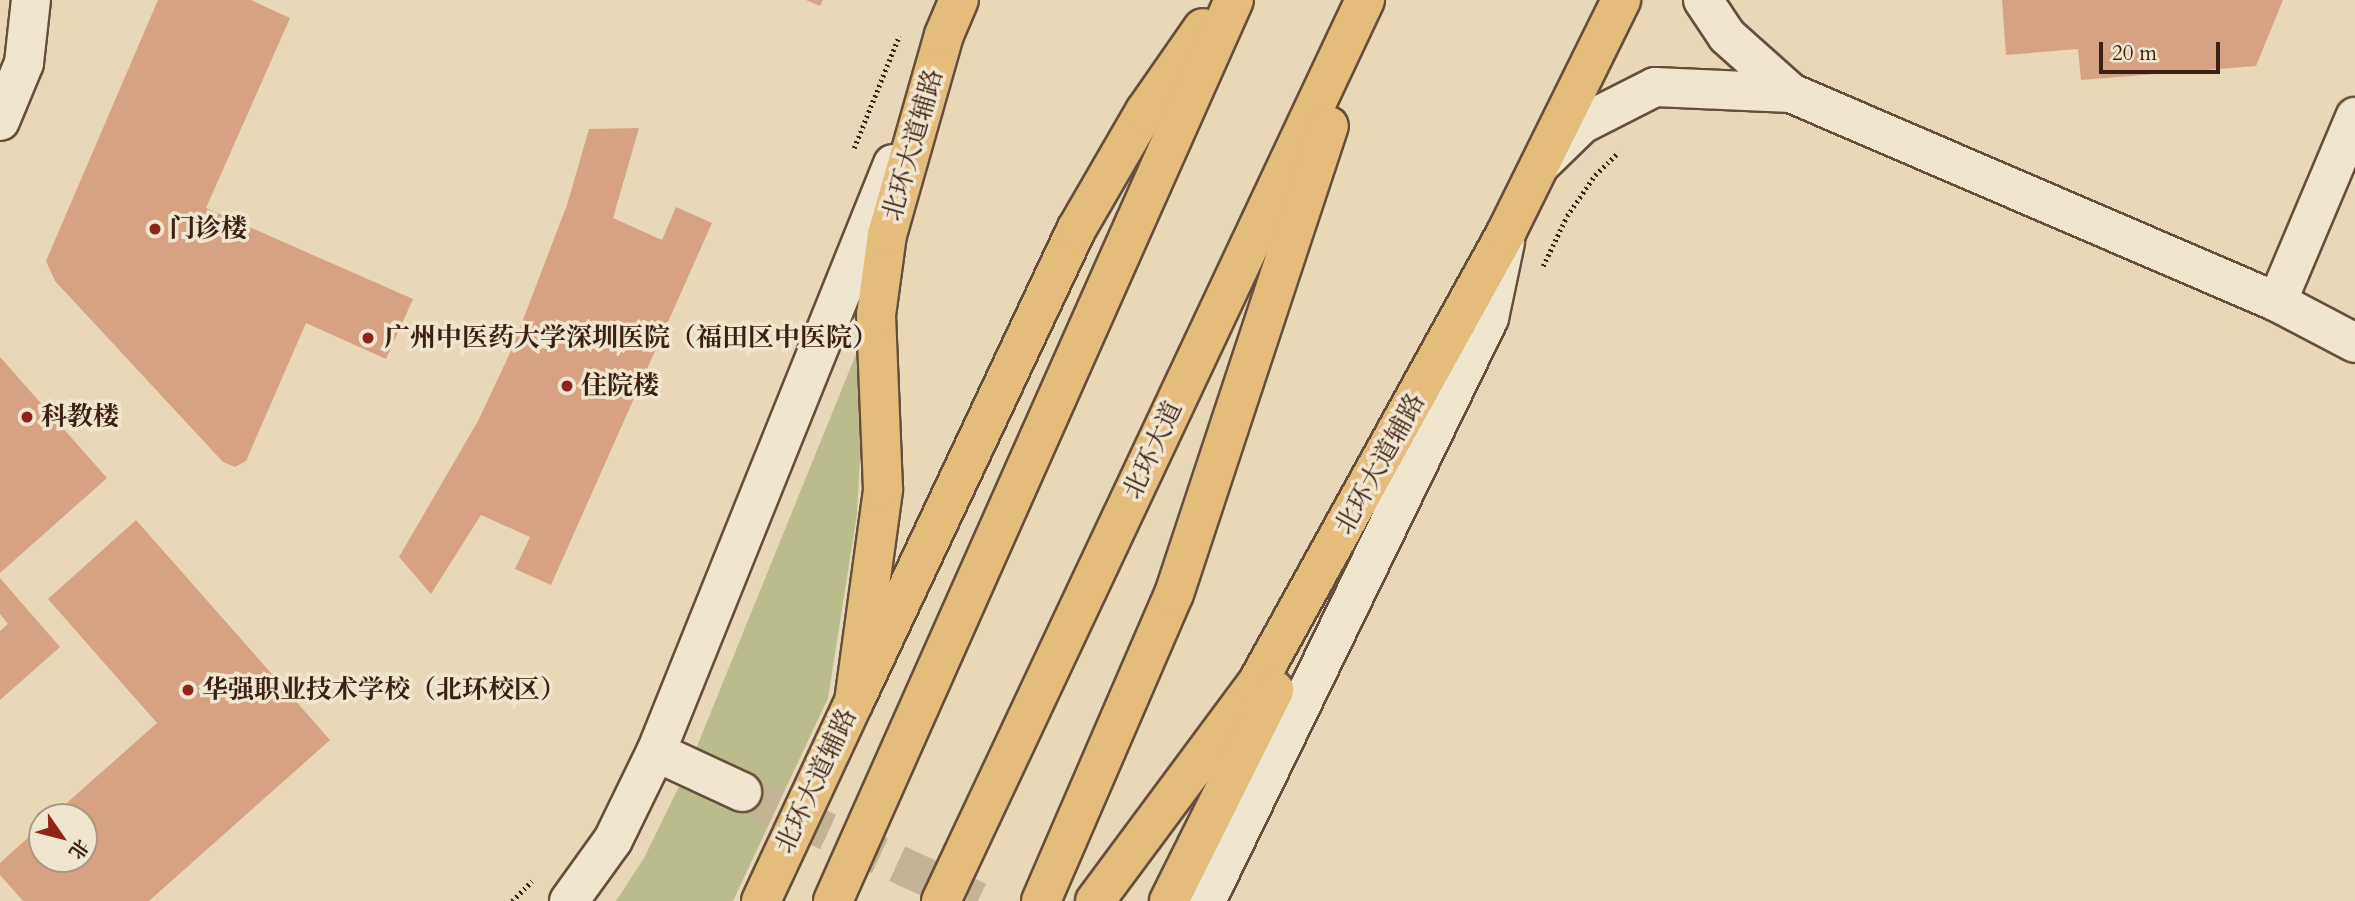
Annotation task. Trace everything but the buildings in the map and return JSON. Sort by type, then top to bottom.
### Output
[{"type":"main road","name":"北环大道辅路","points":[[761,901],[854,702],[883,489],[876,315],[887,235],[944,35],[959,0]]},
{"type":"main road","points":[[854,702],[1076,230],[1145,111],[1222,0]]},
{"type":"main road","points":[[833,901],[1234,0]]},
{"type":"main road","name":"北环大道","points":[[941,901],[1366,0]]},
{"type":"main road","points":[[1041,901],[1174,594],[1371,0]]},
{"type":"main road","name":"北环大道辅路","points":[[1095,901],[1257,683],[1507,232],[1621,0]]},
{"type":"main road","points":[[1169,901],[1267,706],[1340,537]]},
{"type":"street","points":[[5,103],[24,63],[30,0]]},
{"type":"street","points":[[1703,0],[1727,36],[1791,93],[2277,302],[2355,342]]},
{"type":"street","points":[[569,901],[613,840],[656,752],[944,35]]},
{"type":"street","points":[[1537,167],[1582,124],[1655,87],[1791,93]]},
{"type":"street","points":[[2277,302],[2355,117]]},
{"type":"street","points":[[1206,901],[1489,318],[1507,232]]},
{"type":"street","points":[[656,752],[742,792]]},
{"type":"path","points":[[851,156],[905,23]]},
{"type":"path","points":[[512,901],[539,873]]},
{"type":"green space","points":[[867,327],[857,514],[828,698],[733,901],[616,901],[644,858],[689,766]]},
{"type":"tunnel","points":[[742,792],[978,901]]},
{"type":"place","name":"门诊楼","points":[[155,229]]},
{"type":"place","name":"广州中医药大学深圳医院（福田区中医院）","points":[[368,338]]},
{"type":"place","name":"住院楼","points":[[567,386]]},
{"type":"place","name":"科教楼","points":[[27,417]]},
{"type":"place","name":"华强职业技术学校（北环校区）","points":[[188,690]]}]
